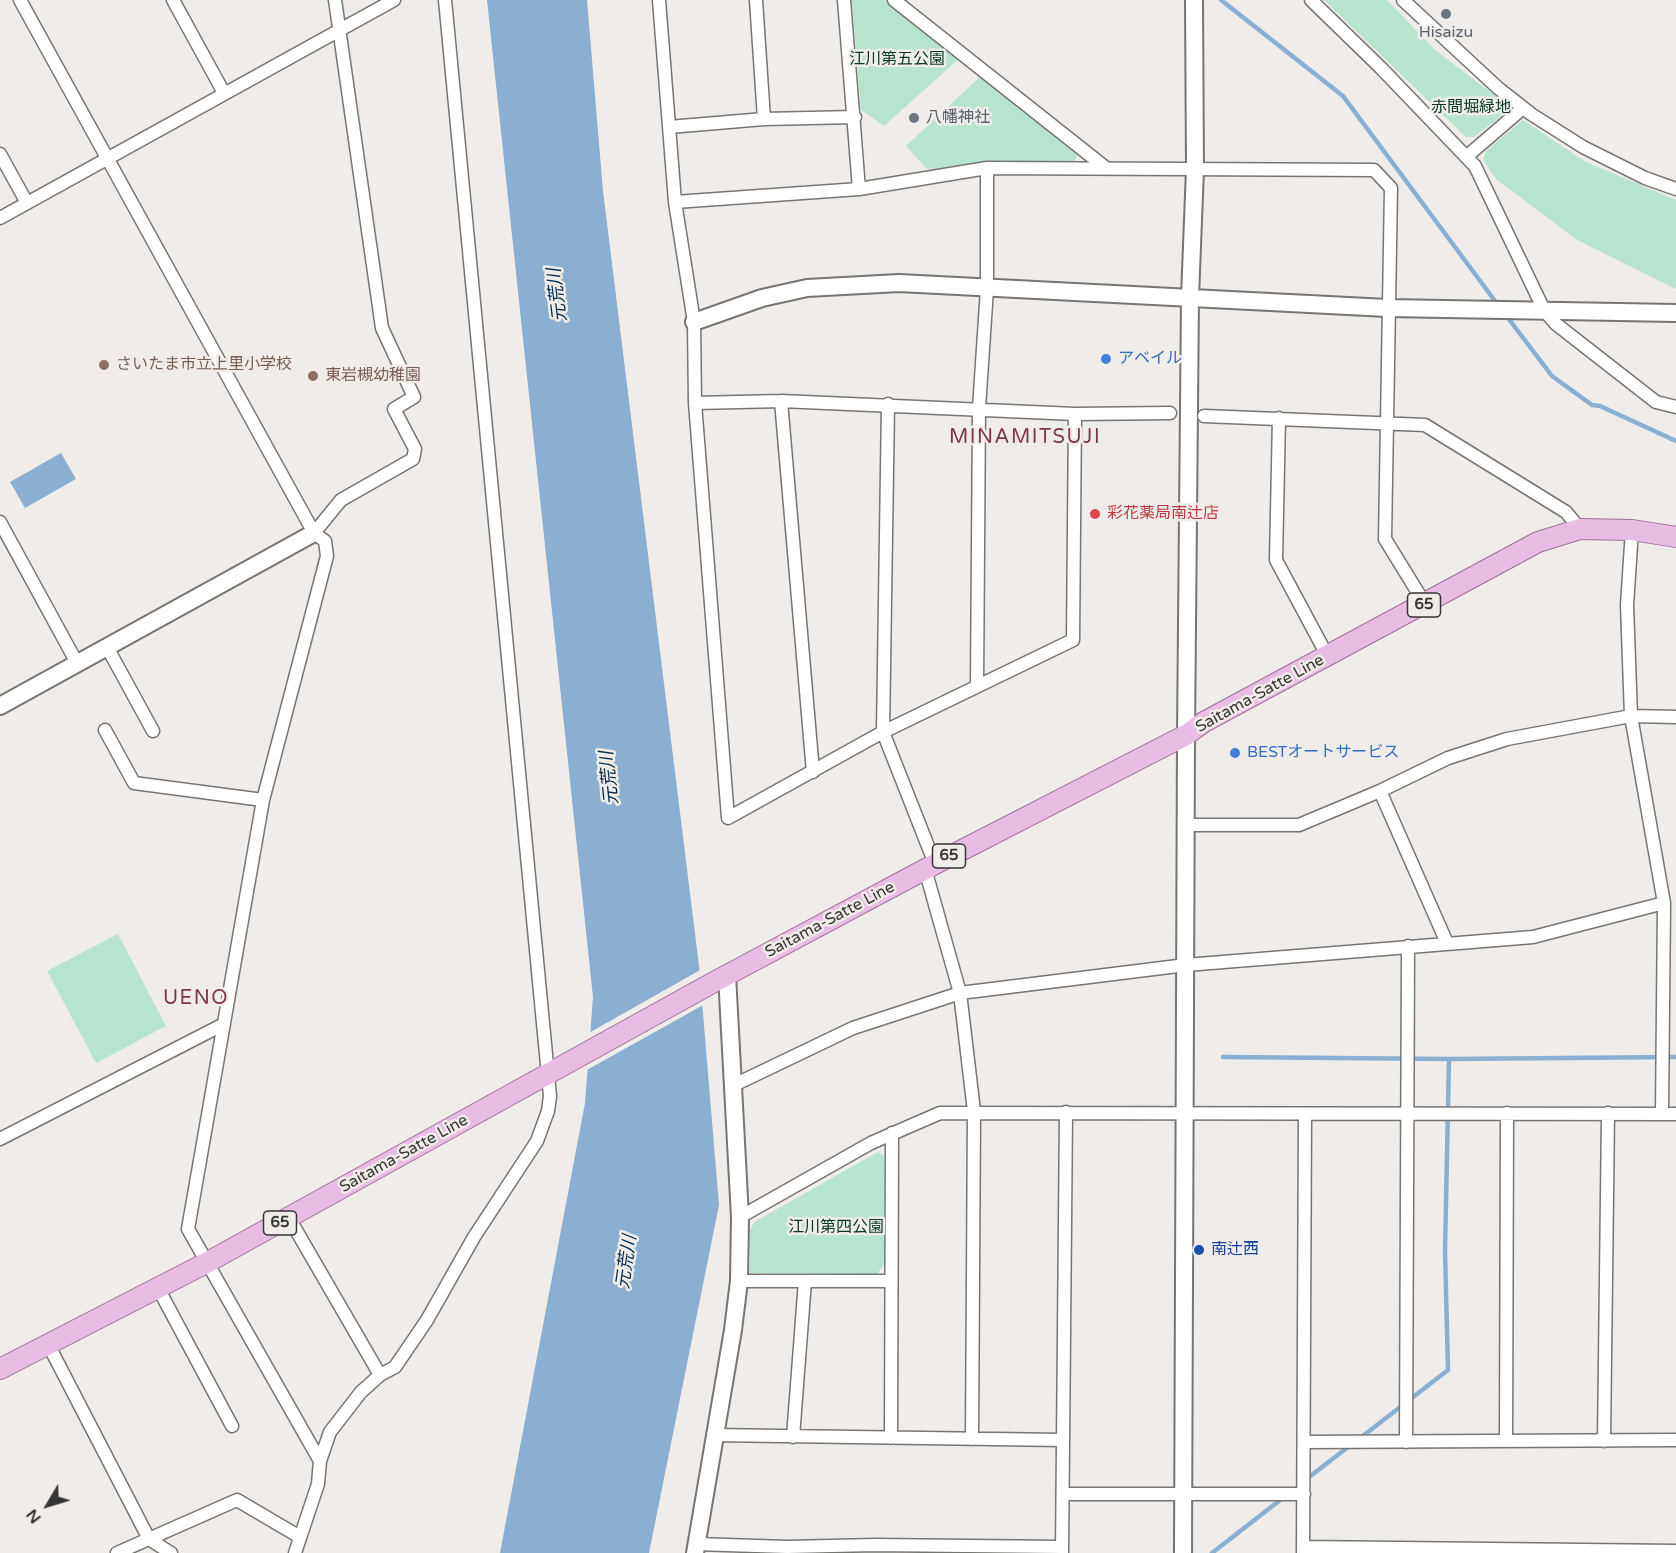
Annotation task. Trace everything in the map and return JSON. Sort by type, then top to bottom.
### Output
[{"type":"main road","name":"Saitama-Satte Line","points":[[0,1369],[208,1262],[720,979],[930,866],[1186,735],[1204,722],[1538,542],[1580,529],[1632,530],[1676,537]]},
{"type":"street","points":[[20,0],[314,533],[325,541],[327,556],[263,800],[188,1229],[320,1461]]},
{"type":"street","points":[[173,0],[224,93]]},
{"type":"street","points":[[0,706],[314,533],[341,500],[413,459],[415,450],[394,409],[414,397],[382,328],[335,0]]},
{"type":"street","points":[[0,218],[394,0]]},
{"type":"street","points":[[294,1553],[318,1484],[320,1461],[330,1432],[361,1392],[380,1375],[395,1367],[427,1320],[474,1237],[537,1141],[548,1112],[552,1072],[445,0]]},
{"type":"street","points":[[659,0],[675,202],[694,322],[695,403],[728,818],[883,732],[1073,640],[1075,414]]},
{"type":"street","points":[[756,0],[764,119]]},
{"type":"street","points":[[844,0],[859,189]]},
{"type":"street","points":[[894,0],[1106,168]]},
{"type":"street","points":[[1183,1553],[1186,735],[1190,297],[1195,169],[1194,0]]},
{"type":"street","points":[[1311,0],[1381,68],[1475,166],[1544,310],[1556,324],[1656,402],[1676,407]]},
{"type":"street","points":[[1403,0],[1523,108],[1583,147],[1645,178],[1676,189]]},
{"type":"street","points":[[1466,157],[1523,108]]},
{"type":"street","points":[[669,127],[764,119],[855,117]]},
{"type":"street","points":[[0,154],[27,203]]},
{"type":"street","points":[[675,202],[859,189],[987,168],[1374,170],[1391,188],[1385,424],[1385,539],[1425,604]]},
{"type":"street","points":[[977,686],[979,408],[987,289],[987,168]]},
{"type":"street","points":[[694,322],[762,298],[807,288],[899,283],[1387,308],[1676,313]]},
{"type":"street","points":[[695,403],[781,401],[1075,414],[1170,413]]},
{"type":"street","points":[[781,401],[813,772]]},
{"type":"street","points":[[888,404],[883,732],[930,866],[960,993],[974,1112],[972,1439]]},
{"type":"street","points":[[1203,416],[1425,425],[1445,435],[1566,512],[1580,529]]},
{"type":"street","points":[[1279,418],[1276,560],[1328,657]]},
{"type":"street","points":[[0,522],[77,663]]},
{"type":"street","points":[[1632,530],[1627,605],[1631,716],[1664,903],[1662,1113]]},
{"type":"street","points":[[107,647],[153,731]]},
{"type":"street","points":[[1187,825],[1299,825],[1380,791],[1448,758],[1507,739],[1631,716],[1676,717]]},
{"type":"street","points":[[105,730],[134,783],[263,800]]},
{"type":"street","points":[[1380,791],[1447,943]]},
{"type":"street","points":[[734,1085],[853,1028],[960,993],[1186,965],[1533,936],[1664,903]]},
{"type":"street","points":[[1406,1442],[1408,946]]},
{"type":"street","points":[[720,979],[734,1085],[740,1217],[739,1281],[734,1330],[713,1435],[696,1549],[1062,1550],[1066,1112]]},
{"type":"street","points":[[0,1139],[224,1024]]},
{"type":"street","points":[[740,1217],[892,1133],[940,1113],[1676,1114]]},
{"type":"street","points":[[1506,1441],[1507,1113]]},
{"type":"street","points":[[1604,1441],[1608,1113]]},
{"type":"street","points":[[1305,1114],[1303,1550],[1676,1551]]},
{"type":"street","points":[[891,1438],[892,1133]]},
{"type":"street","points":[[289,1218],[380,1375]]},
{"type":"street","points":[[739,1281],[890,1281]]},
{"type":"street","points":[[793,1437],[806,1281]]},
{"type":"street","points":[[158,1288],[232,1426]]},
{"type":"street","points":[[48,1344],[149,1539],[171,1553]]},
{"type":"street","points":[[713,1435],[1063,1440]]},
{"type":"street","points":[[1305,1442],[1676,1440]]},
{"type":"street","points":[[1064,1494],[1304,1494]]},
{"type":"street","points":[[117,1553],[237,1500],[300,1537]]},
{"type":"green space","name":"江川第五公園","points":[[852,0],[888,0],[961,57],[884,126],[861,110]]},
{"type":"green space","name":"赤間堀緑地","points":[[1324,0],[1387,0],[1434,49],[1511,108],[1474,137],[1466,137]]},
{"type":"green space","name":"江川第五公園","points":[[982,75],[1078,152],[1074,163],[927,169],[906,146]]},
{"type":"green space","name":"赤間堀緑地","points":[[1523,120],[1586,162],[1676,200],[1676,289],[1577,240],[1496,179],[1483,160],[1486,151]]},
{"type":"green space","points":[[118,934],[166,1026],[96,1063],[47,971]]},
{"type":"green space","name":"江川第四公園","points":[[878,1152],[884,1156],[884,1265],[877,1274],[750,1273],[750,1231],[754,1222]]},
{"type":"water","name":"元荒川","points":[[487,0],[587,0],[603,191],[699,966],[719,1205],[649,1553],[500,1553],[585,1103],[593,997]]},
{"type":"water","points":[[61,453],[76,479],[25,508],[10,482]]},
{"type":"pier","points":[[702,969],[705,1004],[585,1071],[587,1034]]},
{"type":"waterway","points":[[1221,0],[1343,96],[1498,305]]},
{"type":"waterway","points":[[1505,314],[1552,376],[1592,405],[1600,406],[1676,441]]},
{"type":"waterway","points":[[1223,1057],[1449,1059],[1676,1057]]},
{"type":"waterway","points":[[1359,1439],[1448,1370],[1445,1251],[1449,1059]]},
{"type":"waterway","points":[[1304,1481],[1352,1444]]},
{"type":"waterway","points":[[1212,1553],[1284,1497]]},
{"type":"place","name":"Hisaizu","points":[[1446,14]]},
{"type":"place","name":"八幡神社","points":[[914,118]]},
{"type":"place","name":"アベイル","points":[[1106,359]]},
{"type":"place","name":"さいたま市立上里小学校","points":[[104,365]]},
{"type":"place","name":"東岩槻幼稚園","points":[[313,376]]},
{"type":"place","name":"彩花薬局南辻店","points":[[1095,514]]},
{"type":"place","name":"BESTオートサービス","points":[[1235,753]]},
{"type":"place","name":"南辻西","points":[[1199,1250]]},
{"type":"district","name":"MINAMITSUJI","points":[[1025,438]]},
{"type":"district","name":"UENO","points":[[196,999]]}]
